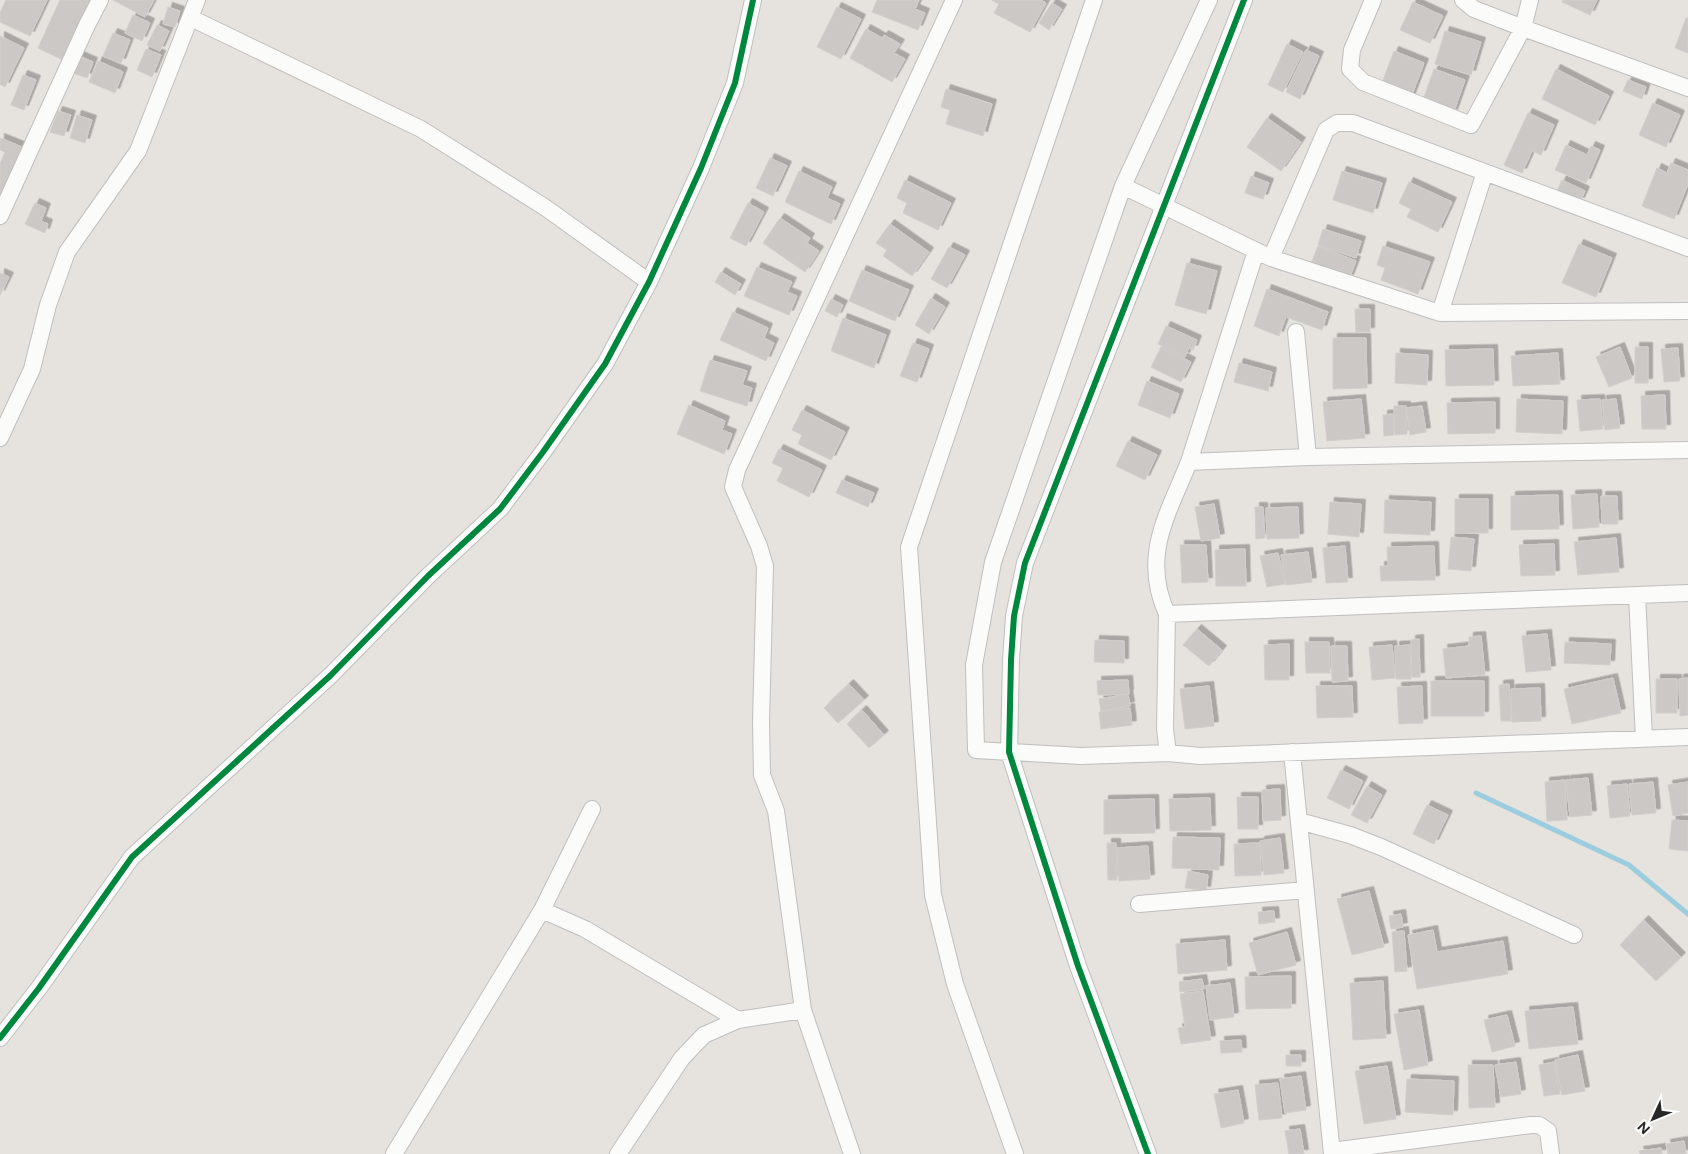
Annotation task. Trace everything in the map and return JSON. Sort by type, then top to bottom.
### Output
[{"type":"street","points":[[0,216],[100,0]]},
{"type":"street","points":[[0,438],[32,369],[48,306],[67,252],[138,151],[197,0]]},
{"type":"street","points":[[0,1038],[39,988],[132,857],[331,675],[428,576],[500,509],[605,364],[649,282],[701,168],[734,83],[753,0]]},
{"type":"street","points":[[852,1154],[803,1010],[776,810],[762,775],[761,722],[765,566],[759,546],[733,487],[736,470],[954,0]]},
{"type":"street","points":[[1011,1153],[955,984],[933,895],[908,547],[1094,0]]},
{"type":"street","points":[[1209,0],[1123,186],[993,562],[974,665],[976,750],[1081,756],[1168,753],[1200,756],[1688,737]]},
{"type":"street","points":[[1148,1154],[1078,966],[1010,752],[1013,625],[1025,564],[1244,0]]},
{"type":"street","points":[[1374,0],[1352,50],[1350,69],[1363,82],[1471,125],[1523,28],[1530,0]]},
{"type":"street","points":[[1463,0],[1474,9],[1688,88]]},
{"type":"street","points":[[191,18],[420,129],[546,208],[649,282]]},
{"type":"street","points":[[1168,753],[1165,729],[1167,614],[1160,598],[1156,575],[1157,539],[1189,462],[1264,254],[1326,130],[1337,123],[1353,123],[1688,248]]},
{"type":"street","points":[[1440,313],[1485,172]]},
{"type":"street","points":[[1123,186],[1164,204],[1264,254],[1440,313],[1688,311]]},
{"type":"street","points":[[1296,332],[1308,457]]},
{"type":"street","points":[[1189,462],[1308,457],[1688,450]]},
{"type":"street","points":[[1167,614],[1688,593]]},
{"type":"street","points":[[1637,595],[1644,739]]},
{"type":"street","points":[[1292,752],[1332,1153],[1531,1124],[1539,1125],[1548,1131],[1551,1154]]},
{"type":"street","points":[[394,1154],[542,910],[592,809]]},
{"type":"street","points":[[1299,821],[1350,835],[1381,847],[1574,935]]},
{"type":"street","points":[[1139,904],[1306,890]]},
{"type":"street","points":[[542,910],[585,929],[738,1020]]},
{"type":"street","points":[[618,1154],[682,1058],[704,1036],[738,1020],[803,1010]]},
{"type":"building","points":[[6,0],[47,0],[30,36],[0,22],[0,13]]},
{"type":"building","points":[[60,0],[94,0],[65,61],[38,48]]},
{"type":"building","points":[[113,0],[154,0],[145,17]]},
{"type":"building","points":[[877,0],[919,0],[915,9],[925,13],[918,30],[872,12]]},
{"type":"building","points":[[992,0],[1041,0],[1046,3],[1030,32],[994,13],[999,4]]},
{"type":"building","points":[[1563,0],[1597,0],[1590,15],[1562,2]]},
{"type":"building","points":[[1413,2],[1443,16],[1430,43],[1400,30]]},
{"type":"building","points":[[1052,3],[1062,9],[1049,30],[1039,23]]},
{"type":"building","points":[[168,7],[180,11],[175,27],[163,24]]},
{"type":"building","points":[[837,7],[861,19],[841,59],[817,47]]},
{"type":"building","points":[[133,15],[150,23],[142,41],[125,33]]},
{"type":"building","points":[[1686,18],[1688,18],[1688,53],[1675,48]]},
{"type":"building","points":[[157,25],[169,31],[160,51],[147,45]]},
{"type":"building","points":[[866,29],[882,38],[884,35],[900,44],[894,53],[905,59],[892,82],[850,58]]},
{"type":"building","points":[[1445,31],[1481,42],[1471,75],[1435,64]]},
{"type":"building","points":[[113,33],[130,40],[121,63],[103,56]]},
{"type":"building","points":[[0,36],[24,48],[5,87],[0,84]]},
{"type":"building","points":[[1287,44],[1303,52],[1283,92],[1268,85]]},
{"type":"building","points":[[146,49],[161,55],[152,77],[137,70]]},
{"type":"building","points":[[1306,50],[1319,56],[1300,99],[1286,92]]},
{"type":"building","points":[[1394,51],[1424,63],[1410,100],[1380,88]]},
{"type":"building","points":[[79,56],[93,62],[87,78],[73,73]]},
{"type":"building","points":[[98,61],[123,72],[115,93],[89,82]]},
{"type":"building","points":[[1434,69],[1465,80],[1453,114],[1422,103]]},
{"type":"building","points":[[1556,69],[1609,96],[1595,125],[1542,99]]},
{"type":"building","points":[[23,75],[36,80],[24,110],[11,105]]},
{"type":"building","points":[[1628,80],[1646,87],[1642,99],[1623,91]]},
{"type":"building","points":[[946,89],[992,104],[983,136],[946,124],[950,110],[941,107]]},
{"type":"building","points":[[1653,103],[1680,115],[1666,147],[1639,135]]},
{"type":"building","points":[[58,111],[71,115],[64,136],[50,132]]},
{"type":"building","points":[[1528,113],[1554,125],[1541,155],[1532,151],[1522,173],[1504,165]]},
{"type":"building","points":[[77,115],[92,120],[85,143],[70,138]]},
{"type":"building","points":[[1267,118],[1301,142],[1281,171],[1247,147]]},
{"type":"building","points":[[0,138],[22,147],[0,202],[0,164],[5,152],[0,150]]},
{"type":"building","points":[[1566,145],[1587,155],[1591,146],[1600,150],[1586,183],[1555,170]]},
{"type":"building","points":[[770,158],[787,166],[773,196],[756,188]]},
{"type":"building","points":[[1671,163],[1688,170],[1688,184],[1674,219],[1642,206],[1657,168],[1667,173]]},
{"type":"building","points":[[799,171],[832,187],[827,198],[840,204],[831,224],[785,202]]},
{"type":"building","points":[[1342,171],[1382,183],[1373,213],[1333,200]]},
{"type":"building","points":[[1251,176],[1269,183],[1263,199],[1245,193]]},
{"type":"building","points":[[905,180],[951,203],[938,230],[903,213],[907,203],[897,198]]},
{"type":"building","points":[[1562,180],[1585,191],[1580,202],[1557,191]]},
{"type":"building","points":[[1409,182],[1452,202],[1438,232],[1407,217],[1411,209],[1399,203]]},
{"type":"building","points":[[35,203],[46,208],[41,221],[48,224],[45,233],[25,224]]},
{"type":"building","points":[[748,203],[764,212],[746,246],[730,238]]},
{"type":"building","points":[[780,218],[810,238],[807,243],[819,251],[805,272],[763,243]]},
{"type":"building","points":[[890,224],[929,252],[912,276],[883,256],[887,250],[876,243]]},
{"type":"building","points":[[1323,229],[1361,241],[1356,258],[1318,245]]},
{"type":"building","points":[[1579,244],[1612,258],[1596,297],[1562,283]]},
{"type":"building","points":[[1318,246],[1356,261],[1349,279],[1311,264]]},
{"type":"building","points":[[1383,246],[1430,262],[1418,294],[1381,280],[1385,268],[1377,265]]},
{"type":"building","points":[[949,247],[965,255],[947,288],[931,279]]},
{"type":"building","points":[[1187,263],[1217,271],[1206,314],[1175,305]]},
{"type":"building","points":[[757,267],[792,282],[787,292],[797,296],[789,315],[744,296]]},
{"type":"building","points":[[862,270],[909,290],[895,321],[849,301]]},
{"type":"building","points":[[721,272],[741,284],[735,295],[715,282]]},
{"type":"building","points":[[0,273],[9,277],[0,295]]},
{"type":"building","points":[[1267,289],[1328,312],[1322,330],[1286,317],[1279,336],[1254,326]]},
{"type":"building","points":[[931,298],[945,307],[929,334],[915,325]]},
{"type":"building","points":[[831,299],[843,305],[837,317],[825,311]]},
{"type":"building","points":[[1355,309],[1370,309],[1370,332],[1356,332]]},
{"type":"building","points":[[733,312],[768,328],[764,338],[774,343],[766,361],[720,340]]},
{"type":"building","points":[[843,318],[886,335],[874,368],[831,351]]},
{"type":"building","points":[[1166,326],[1197,340],[1193,350],[1189,348],[1185,357],[1158,344]]},
{"type":"building","points":[[1333,338],[1366,338],[1367,388],[1333,389]]},
{"type":"building","points":[[913,343],[929,349],[917,382],[900,376]]},
{"type":"building","points":[[1161,347],[1191,362],[1181,382],[1151,367]]},
{"type":"building","points":[[1620,347],[1632,378],[1609,387],[1596,357]]},
{"type":"building","points":[[1635,347],[1648,347],[1648,383],[1635,383]]},
{"type":"building","points":[[1678,348],[1680,381],[1664,382],[1661,349]]},
{"type":"building","points":[[1493,349],[1494,385],[1446,386],[1445,350]]},
{"type":"building","points":[[1396,353],[1428,355],[1427,385],[1395,383]]},
{"type":"building","points":[[1558,353],[1560,384],[1513,386],[1511,356]]},
{"type":"building","points":[[710,360],[747,371],[742,385],[752,388],[747,406],[700,391]]},
{"type":"building","points":[[1239,363],[1272,372],[1268,391],[1234,382]]},
{"type":"building","points":[[1147,381],[1179,394],[1170,418],[1138,405]]},
{"type":"building","points":[[1665,395],[1666,429],[1642,429],[1641,396]]},
{"type":"building","points":[[1361,399],[1365,438],[1327,441],[1323,402]]},
{"type":"building","points":[[1517,399],[1563,401],[1562,434],[1516,432]]},
{"type":"building","points":[[1600,399],[1603,429],[1580,431],[1577,400]]},
{"type":"building","points":[[1616,399],[1620,428],[1605,430],[1602,400]]},
{"type":"building","points":[[1495,402],[1495,433],[1448,434],[1447,403]]},
{"type":"building","points":[[689,405],[725,421],[722,430],[732,434],[724,454],[677,434]]},
{"type":"building","points":[[1394,406],[1406,406],[1407,434],[1395,435]]},
{"type":"building","points":[[1422,406],[1426,432],[1410,435],[1406,408]]},
{"type":"building","points":[[802,410],[845,432],[831,460],[798,444],[802,435],[792,430]]},
{"type":"building","points":[[1393,414],[1394,435],[1384,436],[1383,415]]},
{"type":"building","points":[[1128,441],[1157,455],[1145,480],[1116,466]]},
{"type":"building","points":[[779,449],[822,470],[809,497],[777,481],[783,468],[772,463]]},
{"type":"building","points":[[842,480],[874,493],[868,507],[836,493]]},
{"type":"building","points":[[1597,494],[1599,527],[1573,529],[1571,495]]},
{"type":"building","points":[[1558,495],[1559,529],[1511,530],[1511,496]]},
{"type":"building","points":[[1601,496],[1617,496],[1618,524],[1602,524]]},
{"type":"building","points":[[1455,499],[1488,499],[1488,533],[1455,533]]},
{"type":"building","points":[[1385,500],[1431,502],[1430,535],[1384,533]]},
{"type":"building","points":[[1330,502],[1361,504],[1359,537],[1328,534]]},
{"type":"building","points":[[1214,504],[1220,538],[1201,541],[1195,507]]},
{"type":"building","points":[[1255,507],[1263,507],[1265,538],[1256,539]]},
{"type":"building","points":[[1298,507],[1299,538],[1267,539],[1266,508]]},
{"type":"building","points":[[1451,537],[1474,539],[1471,571],[1448,569]]},
{"type":"building","points":[[1616,538],[1619,572],[1578,575],[1574,542]]},
{"type":"building","points":[[1554,544],[1555,575],[1521,576],[1519,545]]},
{"type":"building","points":[[1180,545],[1206,545],[1208,582],[1182,583]]},
{"type":"building","points":[[1345,546],[1348,582],[1326,583],[1323,548]]},
{"type":"building","points":[[1434,546],[1435,580],[1381,581],[1380,566],[1388,566],[1387,547]]},
{"type":"building","points":[[1245,549],[1246,586],[1216,586],[1215,550]]},
{"type":"building","points":[[1308,552],[1312,582],[1286,585],[1281,555]]},
{"type":"building","points":[[1278,553],[1285,584],[1267,587],[1260,556]]},
{"type":"building","points":[[1197,629],[1222,650],[1209,666],[1183,645]]},
{"type":"building","points":[[1547,634],[1551,670],[1526,672],[1522,636]]},
{"type":"building","points":[[1481,636],[1485,675],[1446,678],[1443,649],[1469,646],[1469,637]]},
{"type":"building","points":[[1419,639],[1420,677],[1412,677],[1411,640]]},
{"type":"building","points":[[1095,640],[1124,641],[1124,663],[1094,662]]},
{"type":"building","points":[[1305,642],[1329,642],[1330,673],[1306,673]]},
{"type":"building","points":[[1565,642],[1611,644],[1610,665],[1564,663]]},
{"type":"building","points":[[1289,644],[1289,680],[1265,680],[1264,645]]},
{"type":"building","points":[[1392,645],[1395,678],[1372,680],[1369,647]]},
{"type":"building","points":[[1410,645],[1411,679],[1396,679],[1395,646]]},
{"type":"building","points":[[1331,646],[1347,646],[1348,681],[1332,682]]},
{"type":"building","points":[[1613,678],[1621,713],[1572,724],[1564,689]]},
{"type":"building","points":[[1688,678],[1688,715],[1680,716],[1679,679]]},
{"type":"building","points":[[1656,679],[1677,679],[1677,713],[1656,713]]},
{"type":"building","points":[[1128,680],[1129,694],[1098,695],[1097,681]]},
{"type":"building","points":[[1431,681],[1484,681],[1484,716],[1431,716]]},
{"type":"building","points":[[849,684],[864,700],[838,723],[824,708]]},
{"type":"building","points":[[1509,684],[1511,721],[1501,721],[1499,685]]},
{"type":"building","points":[[1209,686],[1214,726],[1185,729],[1180,689]]},
{"type":"building","points":[[1316,686],[1352,686],[1353,717],[1317,718]]},
{"type":"building","points":[[1422,686],[1423,723],[1399,724],[1397,687]]},
{"type":"building","points":[[1540,688],[1541,721],[1512,722],[1511,689]]},
{"type":"building","points":[[1128,694],[1130,706],[1101,711],[1099,699]]},
{"type":"building","points":[[1130,708],[1132,725],[1101,729],[1099,712]]},
{"type":"building","points":[[862,710],[884,735],[869,748],[847,724]]},
{"type":"building","points":[[1341,770],[1363,781],[1349,809],[1327,798]]},
{"type":"building","points":[[1588,778],[1592,815],[1570,817],[1566,780]]},
{"type":"building","points":[[1565,780],[1567,820],[1547,821],[1545,782]]},
{"type":"building","points":[[1653,782],[1656,813],[1632,815],[1629,784]]},
{"type":"building","points":[[1688,782],[1688,813],[1673,816],[1668,785]]},
{"type":"building","points":[[1627,784],[1630,816],[1610,818],[1607,786]]},
{"type":"building","points":[[1367,786],[1382,795],[1367,823],[1351,815]]},
{"type":"building","points":[[1280,789],[1281,820],[1263,821],[1262,790]]},
{"type":"building","points":[[1237,797],[1258,797],[1258,829],[1238,829]]},
{"type":"building","points":[[1210,798],[1211,830],[1170,831],[1169,799]]},
{"type":"building","points":[[1154,799],[1155,833],[1104,834],[1104,800]]},
{"type":"building","points":[[1427,805],[1448,815],[1434,844],[1413,834]]},
{"type":"building","points":[[1672,820],[1688,821],[1688,851],[1669,849]]},
{"type":"building","points":[[1173,837],[1220,838],[1219,870],[1172,868]]},
{"type":"building","points":[[1280,838],[1284,873],[1264,875],[1260,841]]},
{"type":"building","points":[[1107,843],[1116,843],[1117,880],[1108,880]]},
{"type":"building","points":[[1260,843],[1261,875],[1235,876],[1234,844]]},
{"type":"building","points":[[1148,846],[1150,879],[1119,881],[1117,848]]},
{"type":"building","points":[[1188,871],[1208,875],[1206,891],[1185,888]]},
{"type":"building","points":[[1369,891],[1384,947],[1352,955],[1337,899]]},
{"type":"building","points":[[1274,911],[1275,922],[1259,924],[1258,912]]},
{"type":"building","points":[[1401,914],[1403,927],[1391,929],[1389,916]]},
{"type":"building","points":[[1644,920],[1681,957],[1656,981],[1620,945]]},
{"type":"building","points":[[1433,930],[1437,952],[1503,941],[1508,974],[1417,989],[1408,935]]},
{"type":"building","points":[[1404,931],[1407,971],[1395,972],[1392,932]]},
{"type":"building","points":[[1287,932],[1296,965],[1258,975],[1249,943]]},
{"type":"building","points":[[1225,940],[1227,970],[1178,974],[1176,944]]},
{"type":"building","points":[[1291,976],[1291,1008],[1246,1009],[1245,977]]},
{"type":"building","points":[[1202,979],[1204,989],[1180,992],[1179,982]]},
{"type":"building","points":[[1383,981],[1386,1038],[1353,1040],[1350,983]]},
{"type":"building","points":[[1230,983],[1234,1017],[1210,1020],[1206,986]]},
{"type":"building","points":[[1203,991],[1211,1040],[1181,1044],[1178,1028],[1185,1027],[1180,994]]},
{"type":"building","points":[[1573,1007],[1578,1044],[1529,1049],[1525,1011]]},
{"type":"building","points":[[1419,1010],[1428,1065],[1404,1070],[1394,1014]]},
{"type":"building","points":[[1507,1015],[1515,1046],[1492,1052],[1484,1020]]},
{"type":"building","points":[[1241,1040],[1242,1052],[1221,1053],[1220,1041]]},
{"type":"building","points":[[1286,1055],[1301,1055],[1301,1066],[1286,1066]]},
{"type":"building","points":[[1578,1055],[1585,1091],[1562,1095],[1555,1060]]},
{"type":"building","points":[[1516,1062],[1521,1094],[1501,1097],[1495,1065]]},
{"type":"building","points":[[1554,1062],[1560,1094],[1544,1096],[1539,1065]]},
{"type":"building","points":[[1468,1065],[1493,1065],[1495,1107],[1469,1108]]},
{"type":"building","points":[[1387,1066],[1396,1119],[1364,1124],[1355,1071]]},
{"type":"building","points":[[1301,1076],[1306,1110],[1285,1113],[1280,1079]]},
{"type":"building","points":[[1407,1079],[1454,1081],[1453,1115],[1405,1112]]},
{"type":"building","points":[[1278,1083],[1282,1118],[1259,1120],[1255,1085]]},
{"type":"building","points":[[1238,1090],[1244,1123],[1221,1128],[1214,1094]]},
{"type":"building","points":[[1300,1129],[1304,1154],[1289,1154],[1285,1131]]},
{"type":"building","points":[[1684,1141],[1686,1154],[1668,1154],[1666,1144]]},
{"type":"building","points":[[1661,1148],[1662,1154],[1640,1154],[1639,1151]]},
{"type":"waterway","points":[[1476,793],[1629,865],[1688,914]]},
{"type":"cycle path","points":[[0,1038],[39,988],[132,857],[331,675],[428,576],[500,509],[543,452],[605,364],[649,282],[701,168],[735,83],[753,0]]},
{"type":"cycle path","points":[[1148,1154],[1078,966],[1009,752],[1014,616],[1025,563],[1244,0]]}]
